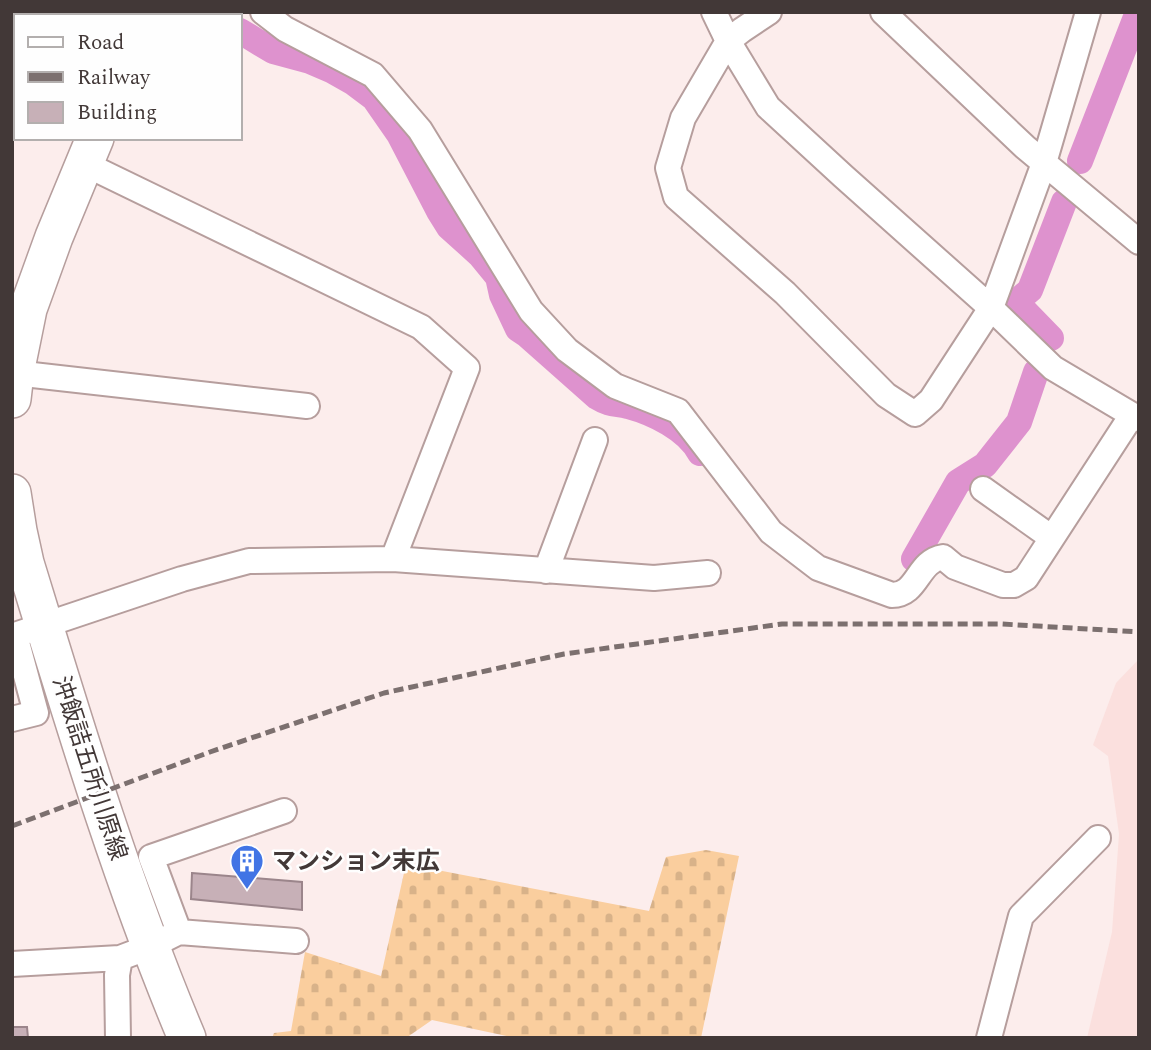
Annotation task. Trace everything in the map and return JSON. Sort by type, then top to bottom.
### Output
[{"type":"main road","points":[[14,386],[28,309],[90,151]]},
{"type":"main road","name":"沖飯詰五所川原線","points":[[12,493],[18,531],[18,565],[44,627],[149,945],[187,1038]]},
{"type":"street","points":[[263,12],[285,29],[373,75],[420,131],[531,312],[567,350],[615,386],[678,411],[771,532],[817,568],[892,595],[901,595],[935,558],[943,557],[955,567],[1003,585],[1014,585],[1026,578],[1135,417],[1053,368],[992,308],[768,107],[728,41],[714,12]]},
{"type":"street","points":[[769,12],[728,41],[683,118],[668,168],[676,197],[785,293],[886,395],[915,414],[930,400],[992,308],[1044,163],[1088,12]]},
{"type":"street","points":[[883,12],[1044,163],[1139,242]]},
{"type":"street","points":[[90,151],[421,327],[467,368],[393,559]]},
{"type":"street","points":[[14,386],[307,406]]},
{"type":"street","points":[[547,571],[595,440]]},
{"type":"street","points":[[983,489],[1052,538]]},
{"type":"street","points":[[12,719],[36,713],[15,635],[182,579],[249,561],[393,559],[654,578],[708,573]]},
{"type":"street","points":[[118,1038],[117,975],[149,945],[151,857],[284,811]]},
{"type":"street","points":[[989,1038],[1021,916],[1098,838]]},
{"type":"street","points":[[12,964],[149,945],[296,941]]},
{"type":"shaded area","points":[[1139,659],[1139,1038],[1087,1038],[1112,932],[1119,834],[1108,756],[1093,745],[1116,683]]},
{"type":"green space","points":[[706,850],[739,856],[701,1038],[516,1038],[432,1020],[406,1038],[272,1038],[274,1033],[291,1031],[305,952],[381,976],[406,864],[649,911],[666,857]]},
{"type":"building","name":"マンション末広","points":[[192,873],[302,882],[302,910],[191,899]]},
{"type":"building","points":[[12,1027],[27,1027],[28,1038],[12,1038]]},
{"type":"waterway","points":[[1080,161],[1138,12]]},
{"type":"waterway","points":[[242,32],[273,51],[331,70],[374,98],[399,134],[449,227],[480,255],[498,277],[502,295],[518,329],[597,397],[659,418],[678,429],[700,453]]},
{"type":"waterway","points":[[1051,338],[1016,302],[1030,290],[1064,202]]},
{"type":"waterway","points":[[914,559],[958,482],[985,465],[1019,422],[1036,372]]},
{"type":"railway","points":[[12,826],[210,752],[384,693],[564,654],[782,624],[1002,624],[1139,632]]},
{"type":"place","name":"マンション末広","points":[[247,891]]}]
